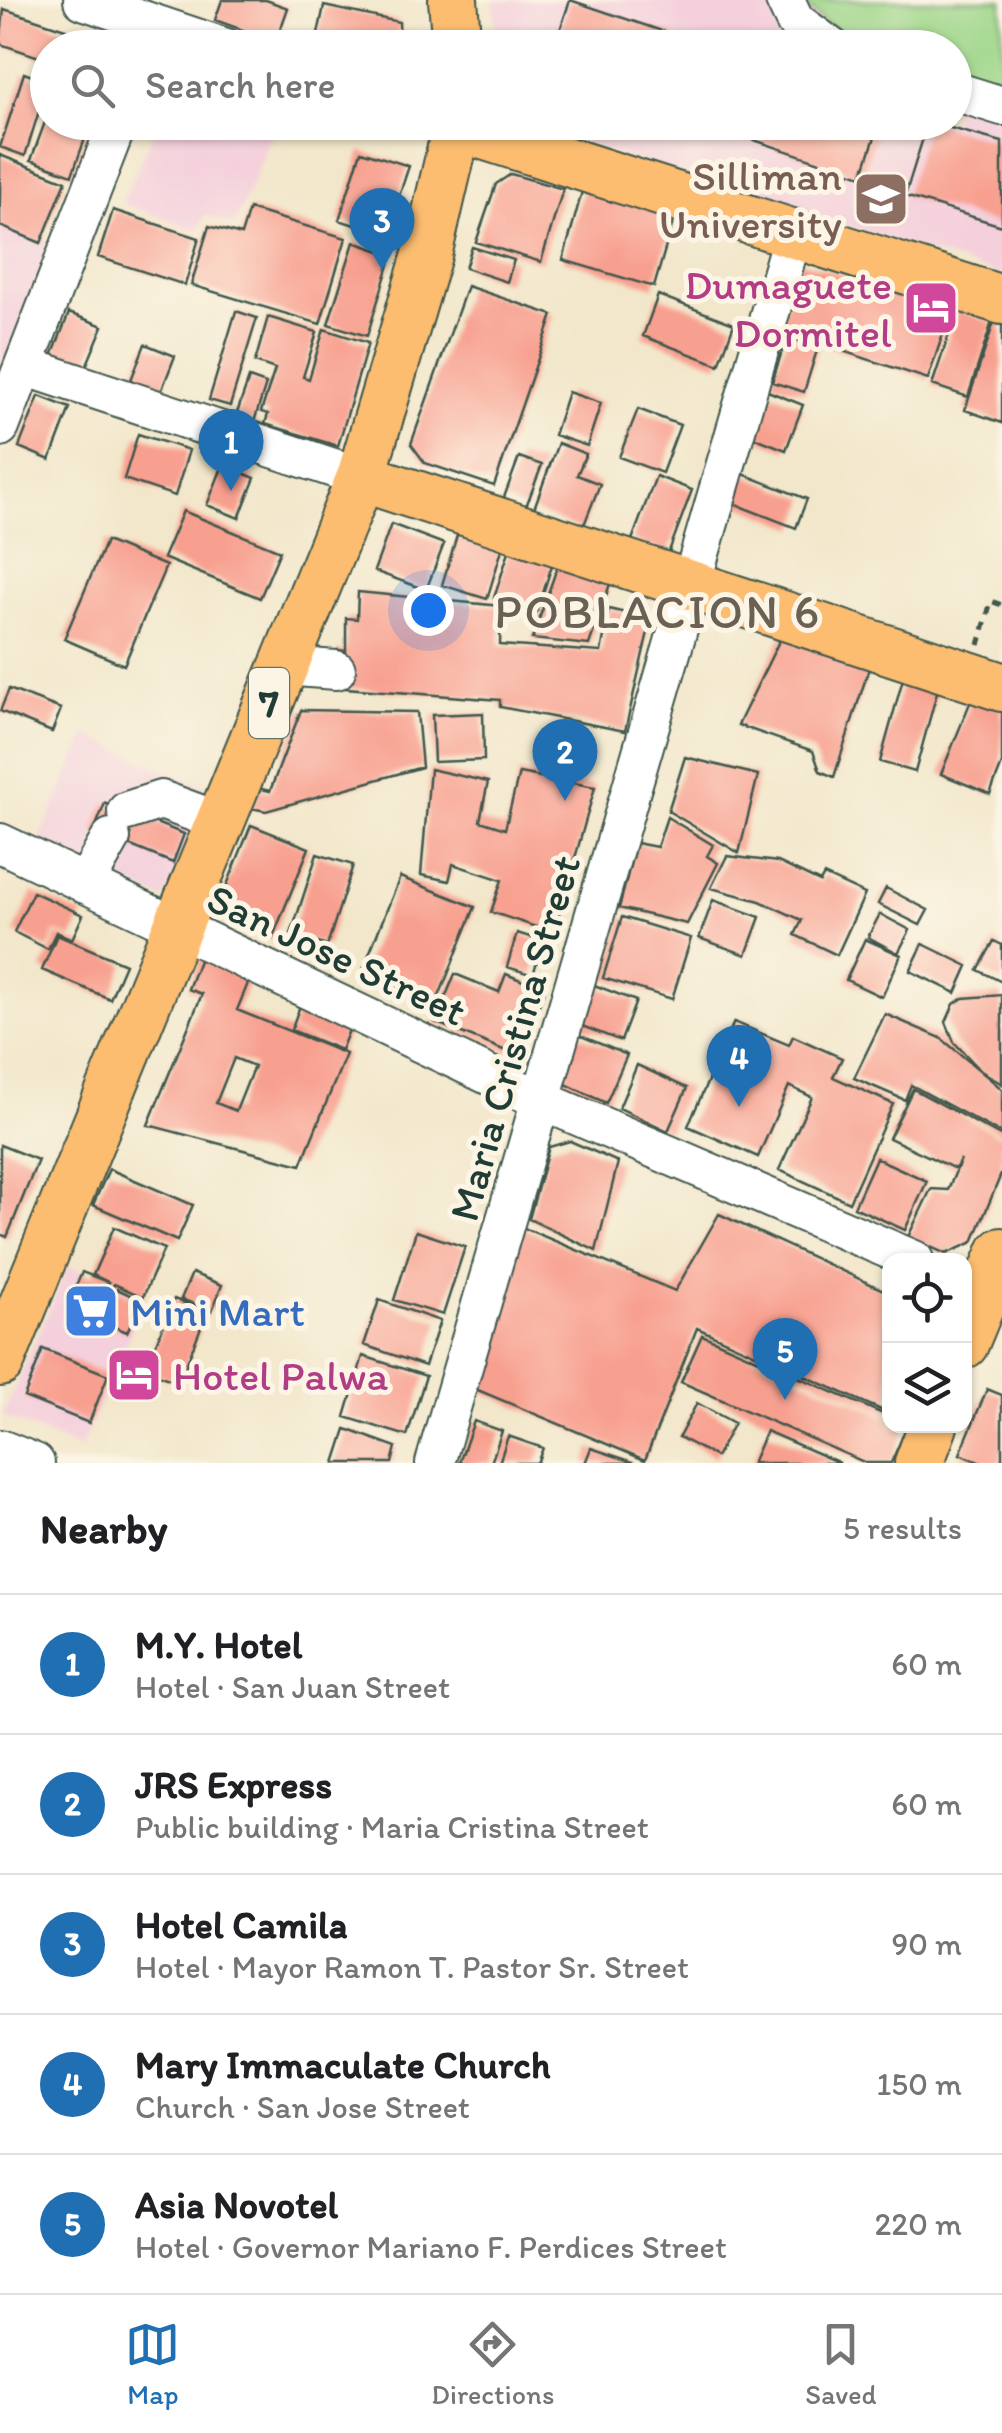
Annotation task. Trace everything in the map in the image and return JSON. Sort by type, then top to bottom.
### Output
[{"type":"main road","points":[[453,0],[456,30]]},
{"type":"main road","name":"7","points":[[0,1362],[361,477],[418,288],[450,140]]},
{"type":"main road","name":"7","points":[[502,140],[1002,300]]},
{"type":"main road","points":[[361,477],[986,682]]},
{"type":"main road","points":[[964,1343],[988,1281]]},
{"type":"main road","points":[[919,1463],[930,1433]]},
{"type":"street","points":[[84,0],[157,24]]},
{"type":"street","points":[[784,0],[795,21],[807,30]]},
{"type":"street","points":[[972,97],[1002,106]]},
{"type":"street","points":[[0,427],[111,140]]},
{"type":"street","name":"Maria Cristina Street","points":[[435,1463],[793,234]]},
{"type":"street","points":[[24,366],[361,477]]},
{"type":"street","points":[[283,666],[336,670]]},
{"type":"street","points":[[86,884],[119,825],[161,800],[220,822]]},
{"type":"street","name":"San Jose Street","points":[[0,843],[543,1101],[898,1253]]},
{"type":"street","points":[[0,1449],[35,1463]]},
{"type":"path","points":[[986,682],[992,601],[1002,605]]},
{"type":"shaded area","name":"Silliman University","points":[[493,0],[1002,0],[1002,275],[571,140],[972,140],[972,30],[496,30]]},
{"type":"shaded area","points":[[150,140],[270,140],[234,226],[205,215],[198,231],[122,203]]},
{"type":"shaded area","points":[[0,221],[52,242],[0,379]]},
{"type":"shaded area","points":[[86,735],[212,791],[164,899],[38,843]]},
{"type":"shaded area","points":[[68,1266],[145,1299],[80,1449],[3,1416]]},
{"type":"green space","points":[[799,0],[1002,0],[1002,89],[972,80],[972,30],[837,30]]},
{"type":"building","points":[[222,0],[266,0],[288,8],[280,30],[243,30],[215,20]]},
{"type":"building","points":[[570,0],[659,30],[560,30]]},
{"type":"building","points":[[324,6],[399,22],[399,30],[319,30]]},
{"type":"building","points":[[4,9],[68,30],[30,30],[30,54],[0,44]]},
{"type":"building","points":[[24,73],[30,75],[30,140],[25,156],[0,147]]},
{"type":"building","points":[[972,134],[1002,142],[1002,226],[905,196],[922,140],[972,140]]},
{"type":"building","points":[[38,140],[85,140],[72,175],[31,160]]},
{"type":"building","points":[[754,140],[874,140],[862,176]]},
{"type":"building","points":[[361,151],[409,166],[386,235],[339,220]]},
{"type":"building","points":[[0,155],[66,181],[41,243],[0,226]]},
{"type":"building","points":[[511,174],[563,189],[541,262],[476,242],[496,184]]},
{"type":"building","points":[[583,188],[675,215],[654,287],[563,260]]},
{"type":"building","points":[[249,209],[346,238],[320,324],[191,285],[209,226],[241,235]]},
{"type":"building","points":[[113,210],[199,238],[185,285],[98,257]]},
{"type":"building","points":[[354,242],[392,255],[367,336],[328,324]]},
{"type":"building","points":[[472,247],[514,260],[507,282],[465,268]]},
{"type":"building","points":[[800,261],[951,310],[928,379],[778,330]]},
{"type":"building","points":[[467,286],[553,315],[494,486],[425,463],[411,444]]},
{"type":"building","points":[[658,295],[734,324],[719,365],[643,336]]},
{"type":"building","points":[[957,310],[992,322],[968,397],[932,385]]},
{"type":"building","points":[[236,311],[257,318],[230,406],[209,400]]},
{"type":"building","points":[[69,313],[103,326],[83,374],[50,361]]},
{"type":"building","points":[[268,317],[317,332],[303,377],[309,379],[324,329],[368,343],[338,446],[265,424],[268,414],[261,412],[275,369],[255,362]]},
{"type":"building","points":[[994,322],[1002,325],[1002,423],[965,410]]},
{"type":"building","points":[[787,336],[818,347],[804,392],[772,382]]},
{"type":"building","points":[[145,344],[175,356],[159,397],[129,385]]},
{"type":"building","points":[[249,378],[266,384],[254,422],[236,416]]},
{"type":"building","points":[[765,390],[803,405],[786,450],[748,435]]},
{"type":"building","points":[[568,392],[601,403],[587,446],[554,435]]},
{"type":"building","points":[[39,396],[70,408],[50,460],[19,447]]},
{"type":"building","points":[[638,409],[680,425],[662,473],[619,457]]},
{"type":"building","points":[[138,434],[189,450],[175,496],[124,479]]},
{"type":"building","points":[[558,443],[586,454],[577,475],[600,484],[582,530],[533,511]]},
{"type":"building","points":[[519,457],[542,465],[525,509],[503,500]]},
{"type":"building","points":[[223,465],[255,478],[239,518],[207,505]]},
{"type":"building","points":[[743,474],[807,499],[796,528],[732,503]]},
{"type":"building","points":[[656,476],[692,490],[668,554],[632,540]]},
{"type":"building","points":[[183,511],[280,551],[260,598],[163,558]]},
{"type":"building","points":[[391,524],[444,544],[426,590],[374,571]]},
{"type":"building","points":[[458,532],[503,546],[487,599],[442,585]]},
{"type":"building","points":[[106,541],[166,566],[124,665],[64,639]]},
{"type":"building","points":[[509,551],[552,565],[537,612],[494,598]]},
{"type":"building","points":[[558,565],[610,584],[589,645],[532,639]]},
{"type":"building","points":[[358,592],[501,606],[500,645],[601,652],[609,609],[651,619],[625,731],[500,707],[500,700],[333,687],[338,650],[346,651],[346,618],[357,619]]},
{"type":"building","points":[[784,631],[872,659],[834,777],[820,771],[813,751],[738,725]]},
{"type":"building","points":[[904,675],[939,685],[915,772],[880,762]]},
{"type":"building","points":[[9,689],[61,709],[52,732],[0,711]]},
{"type":"building","points":[[974,693],[1002,704],[1002,764],[990,794],[941,774]]},
{"type":"building","points":[[301,710],[417,712],[422,767],[266,811],[251,808],[257,788],[270,791]]},
{"type":"building","points":[[483,713],[484,760],[434,762],[432,715]]},
{"type":"building","points":[[685,757],[758,775],[739,853],[668,811]]},
{"type":"building","points":[[430,769],[488,782],[480,821],[505,829],[519,773],[595,787],[554,933],[491,912],[502,880],[453,864],[449,881],[421,875]]},
{"type":"building","points":[[105,803],[184,834],[173,863],[94,831]]},
{"type":"building","points":[[667,817],[713,845],[707,856],[718,863],[687,924],[619,908],[636,843],[657,847]]},
{"type":"building","points":[[251,825],[309,848],[272,939],[215,915]]},
{"type":"building","points":[[317,854],[353,865],[327,946],[291,934]]},
{"type":"building","points":[[727,856],[778,862],[820,882],[824,875],[865,894],[837,955],[795,935],[802,920],[760,901],[711,888]]},
{"type":"building","points":[[400,877],[475,907],[436,1004],[361,974]]},
{"type":"building","points":[[886,888],[928,910],[920,925],[878,904]]},
{"type":"building","points":[[33,892],[83,915],[72,939],[56,932],[48,949],[14,932]]},
{"type":"building","points":[[713,900],[760,917],[746,955],[699,938]]},
{"type":"building","points":[[880,914],[910,930],[898,953],[868,937]]},
{"type":"building","points":[[622,917],[691,938],[672,999],[603,978]]},
{"type":"building","points":[[517,933],[543,941],[533,975],[507,967]]},
{"type":"building","points":[[57,935],[125,964],[110,999],[42,970]]},
{"type":"building","points":[[865,939],[901,955],[882,997],[846,980]]},
{"type":"building","points":[[994,941],[1002,945],[1002,982],[978,970]]},
{"type":"building","points":[[923,944],[968,966],[956,993],[910,971]]},
{"type":"building","points":[[201,955],[251,976],[237,1010],[346,1054],[301,1165],[148,1125],[202,994],[188,989]],"holes":[[[234,1058],[254,1066],[236,1111],[216,1103]]]},
{"type":"building","points":[[455,974],[499,992],[506,974],[545,990],[518,1056],[435,1022]]},
{"type":"building","points":[[589,983],[636,1001],[621,1041],[574,1023]]},
{"type":"building","points":[[1002,995],[1002,1084],[981,1071],[954,1042],[946,1022],[954,1004],[963,998]]},
{"type":"building","points":[[301,1003],[352,1023],[341,1050],[291,1030]]},
{"type":"building","points":[[885,1014],[941,1038],[1002,1089],[1002,1134],[911,1085],[905,1100],[854,1078]]},
{"type":"building","points":[[734,1022],[789,1045],[793,1036],[842,1058],[833,1077],[893,1104],[849,1202],[779,1170],[812,1097],[789,1086],[758,1157],[688,1126]]},
{"type":"building","points":[[574,1033],[627,1055],[606,1103],[555,1079]]},
{"type":"building","points":[[637,1065],[687,1088],[668,1131],[619,1108]]},
{"type":"building","points":[[913,1089],[1002,1137],[1002,1172],[973,1242],[944,1253],[908,1237],[931,1189],[948,1190],[961,1159],[955,1169],[889,1138]]},
{"type":"building","points":[[570,1141],[618,1162],[596,1251],[529,1219],[549,1147]]},
{"type":"building","points":[[0,1145],[38,1160],[7,1237],[0,1234]]},
{"type":"building","points":[[876,1158],[927,1181],[905,1230],[854,1207]]},
{"type":"building","points":[[109,1169],[193,1205],[177,1241],[93,1205]]},
{"type":"building","points":[[719,1214],[882,1289],[882,1410],[697,1328],[645,1460],[468,1386],[519,1226],[675,1291]]},
{"type":"building","points":[[114,1227],[164,1249],[143,1297],[114,1284],[100,1321],[67,1308],[82,1272],[110,1283],[93,1275]]},
{"type":"building","points":[[416,1231],[465,1247],[443,1315],[394,1300]]},
{"type":"building","points":[[192,1273],[222,1285],[212,1311],[181,1299]]},
{"type":"building","points":[[117,1289],[141,1300],[127,1332],[103,1322]]},
{"type":"building","points":[[174,1299],[207,1312],[179,1383],[145,1370]]},
{"type":"building","points":[[379,1300],[440,1321],[425,1366],[364,1345]]},
{"type":"building","points":[[702,1335],[882,1414],[882,1433],[904,1433],[891,1463],[866,1463],[681,1382]]},
{"type":"building","points":[[43,1349],[108,1375],[89,1423],[24,1397]]},
{"type":"building","points":[[363,1356],[426,1376],[407,1436],[345,1417]]},
{"type":"building","points":[[987,1389],[1002,1395],[1002,1463],[981,1463],[960,1454],[972,1433]]},
{"type":"building","points":[[697,1403],[734,1423],[716,1457],[679,1437]]},
{"type":"building","points":[[474,1421],[502,1431],[491,1463],[459,1463]]},
{"type":"building","points":[[346,1429],[396,1447],[392,1463],[335,1463]]},
{"type":"building","points":[[766,1431],[840,1463],[752,1463]]},
{"type":"building","points":[[508,1436],[543,1448],[537,1463],[499,1463]]},
{"type":"building","points":[[591,1448],[633,1462],[633,1463],[585,1463]]},
{"type":"place","name":"Silliman University","points":[[881,199]]},
{"type":"place","name":"Hotel Camila","points":[[382,270]]},
{"type":"place","name":"Dumaguete Dormitel","points":[[931,308]]},
{"type":"place","name":"M.Y. Hotel","points":[[231,491]]},
{"type":"place","name":"JRS Express","points":[[565,801]]},
{"type":"place","name":"Mary Immaculate Church","points":[[739,1107]]},
{"type":"place","name":"Mini Mart","points":[[91,1311]]},
{"type":"place","name":"Hotel Palwa","points":[[134,1375]]},
{"type":"place","name":"Asia Novotel","points":[[785,1400]]},
{"type":"district","name":"POBLACION 6","points":[[658,611]]}]
